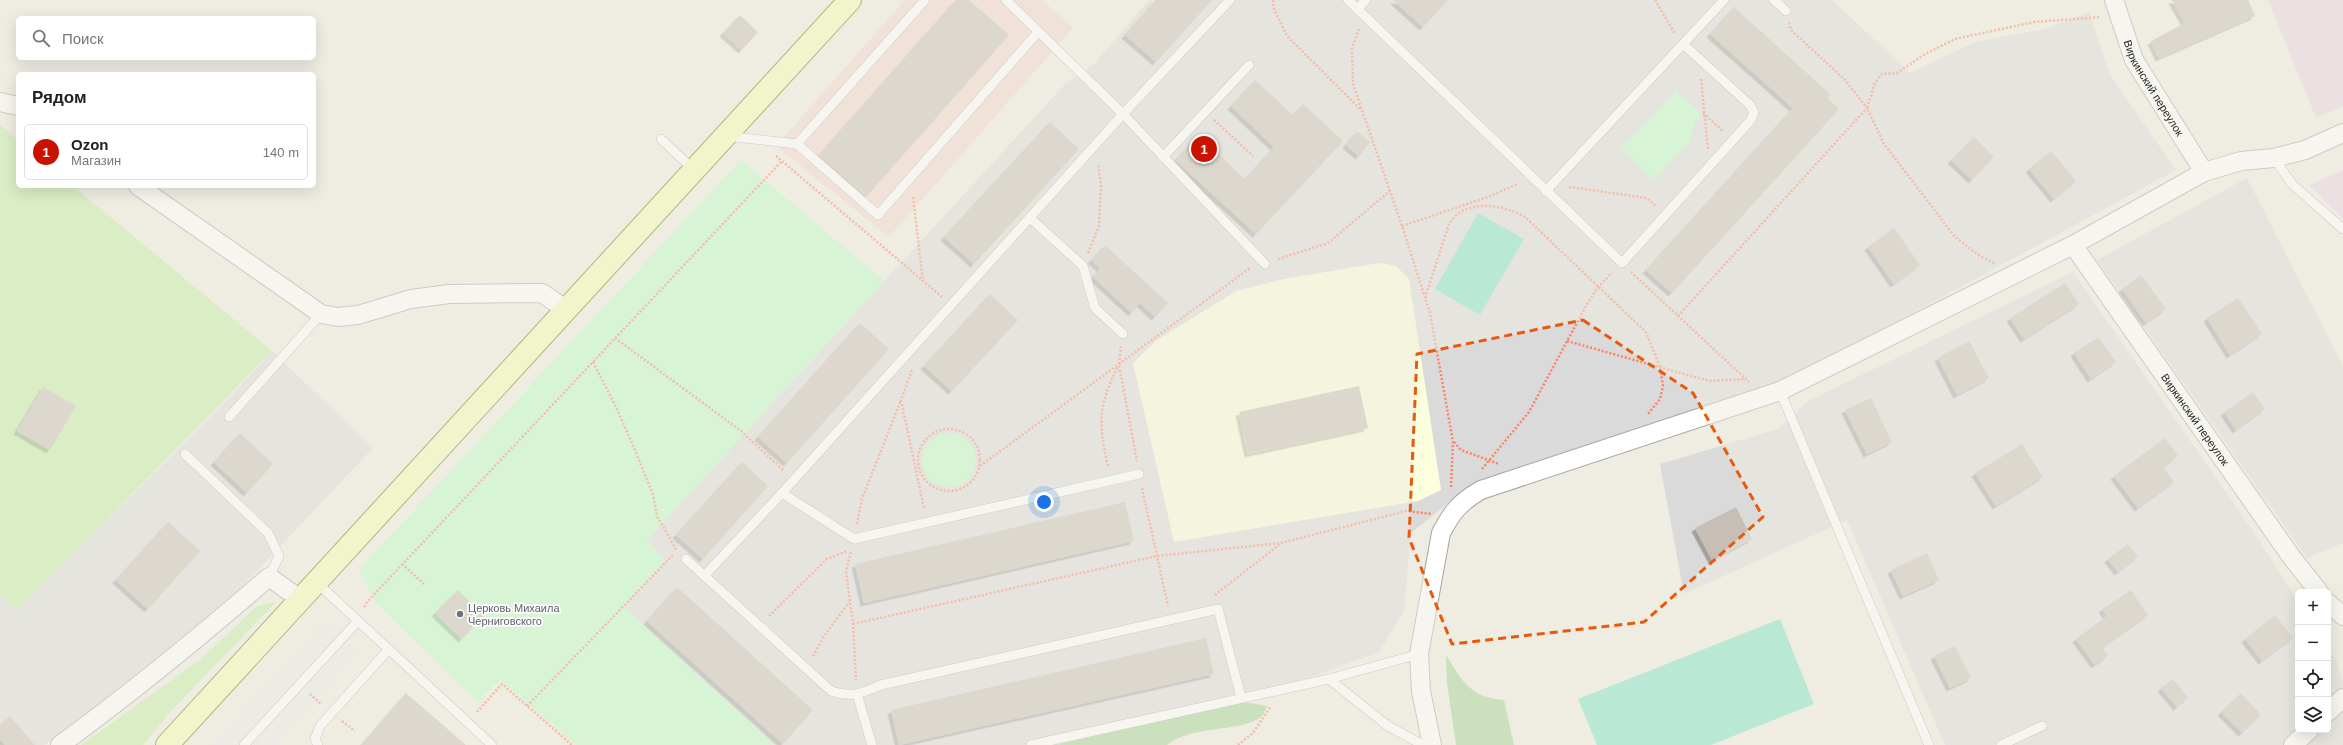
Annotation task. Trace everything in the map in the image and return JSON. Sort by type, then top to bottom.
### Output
[{"type":"main road","points":[[167,745],[315,581],[850,0]]},
{"type":"street","name":"Виркинский переулок","points":[[2117,7],[2134,60],[2204,172]]},
{"type":"street","points":[[0,102],[16,106]]},
{"type":"street","points":[[1432,745],[1421,691],[1420,654],[1441,533],[1450,516],[1463,500],[1481,490],[1772,393],[2074,245],[2204,172],[2241,161],[2274,158],[2305,150],[2343,133]]},
{"type":"street","points":[[141,188],[322,314],[338,317],[358,315],[411,299],[449,294],[542,293],[565,309]]},
{"type":"street","name":"Виркинский переулок","points":[[2074,245],[2290,555],[2317,589]]},
{"type":"street","points":[[60,745],[117,704],[195,641],[269,577],[300,599]]},
{"type":"street","points":[[2331,606],[2343,616]]},
{"type":"street","points":[[2331,709],[2343,698]]},
{"type":"street","points":[[2293,745],[2306,733]]},
{"type":"lane","points":[[797,144],[925,0]]},
{"type":"lane","points":[[1006,0],[1123,114],[1265,264]]},
{"type":"lane","points":[[704,576],[794,480],[1123,114],[1230,0]]},
{"type":"lane","points":[[1348,0],[1622,263],[1751,120],[1754,112],[1750,105],[1683,44]]},
{"type":"lane","points":[[1360,12],[1366,0]]},
{"type":"lane","points":[[1546,191],[1724,0]]},
{"type":"lane","points":[[1774,0],[1786,11]]},
{"type":"lane","points":[[725,136],[797,144],[878,215],[1038,32]]},
{"type":"lane","points":[[1163,157],[1249,65]]},
{"type":"lane","points":[[661,139],[694,170]]},
{"type":"lane","points":[[2274,158],[2292,184],[2343,229]]},
{"type":"lane","points":[[1030,218],[1083,266],[1094,308],[1123,334]]},
{"type":"lane","points":[[229,417],[322,314]]},
{"type":"lane","points":[[1772,393],[1929,745]]},
{"type":"lane","points":[[185,454],[268,533],[279,556],[269,577]]},
{"type":"lane","points":[[782,493],[854,539],[1139,474]]},
{"type":"lane","points":[[686,559],[831,691],[844,695],[857,694],[881,685],[1218,609],[1241,697]]},
{"type":"lane","points":[[315,581],[492,745]]},
{"type":"lane","points":[[244,745],[358,621]]},
{"type":"lane","points":[[318,745],[315,739],[320,726],[388,649]]},
{"type":"lane","points":[[1031,745],[1241,697],[1329,679],[1420,654]]},
{"type":"lane","points":[[1329,679],[1388,726],[1423,745]]},
{"type":"lane","points":[[857,694],[872,745]]},
{"type":"lane","points":[[2000,745],[2042,726]]},
{"type":"path","points":[[1273,0],[1274,9],[1287,36],[1362,110]]},
{"type":"path","points":[[1655,0],[1676,38],[1683,44]]},
{"type":"path","points":[[1678,316],[1867,108],[1875,83],[1882,74],[1897,73],[1925,54],[1955,39],[2034,22],[2086,19],[2117,7]]},
{"type":"path","points":[[1786,11],[1790,30],[1845,80],[1867,108],[1884,144],[1955,237],[1980,256],[2014,274]]},
{"type":"path","points":[[853,624],[1157,556],[1281,543],[1406,511],[1450,516],[1453,442],[1430,313],[1353,84],[1352,48],[1360,12]]},
{"type":"path","points":[[1699,58],[1706,147],[1717,158]]},
{"type":"path","points":[[1205,112],[1253,156]]},
{"type":"path","points":[[1703,112],[1733,140]]},
{"type":"path","points":[[1083,266],[1099,226],[1101,184],[1095,146]]},
{"type":"path","points":[[358,621],[367,602],[402,564],[782,161],[951,305]]},
{"type":"path","points":[[1402,226],[1467,204],[1533,178]]},
{"type":"path","points":[[910,179],[923,281]]},
{"type":"path","points":[[1546,191],[1570,187],[1647,198],[1665,215]]},
{"type":"path","points":[[980,466],[1246,270],[1328,243],[1390,191]]},
{"type":"path","points":[[1467,204],[1469,209]]},
{"type":"path","points":[[1425,298],[1448,224],[1453,217],[1469,209],[1488,204],[1517,212],[1525,217],[1646,332],[1660,367],[1663,386],[1660,399],[1646,417]]},
{"type":"path","points":[[1622,263],[1746,379],[1772,393]]},
{"type":"path","points":[[1480,471],[1529,412],[1598,287],[1610,275]]},
{"type":"path","points":[[615,338],[741,431],[794,480]]},
{"type":"path","points":[[1567,341],[1709,381],[1746,379]]},
{"type":"path","points":[[911,349],[912,373],[902,400],[917,465],[927,522]]},
{"type":"path","points":[[593,362],[616,407],[635,450],[653,495],[657,516],[677,551],[686,559]]},
{"type":"path","points":[[1112,480],[1101,432],[1102,406],[1119,365]]},
{"type":"path","points":[[950,428],[970,436],[978,450],[980,466],[976,476],[969,484],[959,490],[949,492],[928,484],[917,465],[918,454],[922,444],[929,436],[939,430],[950,428]]},
{"type":"path","points":[[1453,442],[1461,450],[1505,466]]},
{"type":"path","points":[[1206,612],[1208,600],[1281,543]]},
{"type":"path","points":[[760,626],[827,559],[852,549]]},
{"type":"path","points":[[527,706],[677,551]]},
{"type":"path","points":[[402,564],[424,584]]},
{"type":"path","points":[[806,668],[824,636],[850,602]]},
{"type":"path","points":[[468,723],[502,684],[572,745]]},
{"type":"path","points":[[1238,745],[1253,733],[1265,718],[1280,689]]},
{"type":"highlighted area","points":[[1583,320],[1693,393],[1763,517],[1644,622],[1452,644],[1409,538],[1417,354]]},
{"type":"shaded area","points":[[905,0],[1042,0],[1073,28],[889,237],[776,146]]},
{"type":"shaded area","points":[[1149,0],[1832,0],[1910,73],[1975,42],[2045,29],[2089,12],[2110,75],[2176,170],[1780,385],[1467,488],[1411,533],[1404,611],[1379,652],[1244,702],[1056,745],[775,745],[623,607],[665,561],[647,540],[1066,83],[1094,64]]},
{"type":"shaded area","points":[[2268,0],[2343,0],[2343,106],[2316,118]]},
{"type":"shaded area","points":[[2343,170],[2343,219],[2309,185]]},
{"type":"shaded area","points":[[2247,178],[2343,366],[2343,543],[2307,558],[2097,260]]},
{"type":"shaded area","points":[[1379,263],[1396,266],[1409,279],[1441,490],[1418,501],[1174,542],[1133,363],[1157,340],[1236,291],[1284,279]]},
{"type":"shaded area","points":[[2073,272],[2257,537],[2295,596],[2295,733],[2331,733],[2331,653],[2337,662],[2343,683],[2343,745],[1945,745],[1847,520],[1684,594],[1660,464],[1778,429],[1808,401]]},
{"type":"shaded area","points":[[272,351],[373,448],[205,626],[125,690],[44,745],[0,745],[0,595],[18,609],[232,395]]},
{"type":"shaded area","points":[[324,619],[361,652],[277,745],[210,745]]},
{"type":"green space","points":[[1676,91],[1702,115],[1695,122],[1690,142],[1653,180],[1621,148]]},
{"type":"green space","points":[[0,125],[16,138],[16,188],[75,188],[272,351],[18,610],[0,595]]},
{"type":"green space","points":[[741,160],[884,281],[647,540],[665,561],[624,607],[775,745],[576,745],[500,679],[478,702],[376,603],[359,569]]},
{"type":"green space","points":[[1478,213],[1524,239],[1480,315],[1435,289]]},
{"type":"green space","points":[[949,433],[959,435],[968,441],[974,450],[976,460],[974,470],[968,479],[959,485],[949,487],[939,485],[930,479],[924,470],[922,460],[924,450],[930,441],[939,435]]},
{"type":"green space","points":[[276,602],[170,712],[143,745],[81,745],[201,659],[257,606]]},
{"type":"green space","points":[[1780,619],[1814,704],[1711,745],[1597,745],[1578,699]]},
{"type":"green space","points":[[1446,655],[1457,673],[1475,692],[1493,699],[1504,700],[1514,745],[1456,745],[1447,683]]},
{"type":"green space","points":[[1244,702],[1267,706],[1264,714],[1252,722],[1190,734],[1178,738],[1167,745],[1056,745]]},
{"type":"building","points":[[956,0],[969,0],[1009,35],[866,197],[819,155]]},
{"type":"building","points":[[1156,0],[1212,0],[1156,62],[1125,35]]},
{"type":"building","points":[[1393,0],[1448,0],[1423,27]]},
{"type":"building","points":[[2172,0],[2248,0],[2255,16],[2159,58],[2151,41],[2185,23]]},
{"type":"building","points":[[1734,7],[1830,94],[1827,98],[1839,109],[1672,293],[1646,270],[1793,108],[1710,34]]},
{"type":"building","points":[[740,15],[758,32],[742,50],[723,33]]},
{"type":"building","points":[[1255,80],[1293,115],[1303,104],[1343,141],[1256,234],[1175,160],[1199,135],[1245,179],[1274,147],[1231,106]]},
{"type":"building","points":[[1050,122],[1079,149],[974,264],[944,237]]},
{"type":"building","points":[[1357,131],[1370,142],[1359,156],[1346,145]]},
{"type":"building","points":[[1974,137],[1994,157],[1972,180],[1951,160]]},
{"type":"building","points":[[2051,151],[2076,181],[2054,199],[2029,169]]},
{"type":"building","points":[[1894,228],[1920,265],[1894,284],[1868,247]]},
{"type":"building","points":[[1105,245],[1168,303],[1155,317],[1140,303],[1132,313],[1093,277],[1100,268],[1091,260]]},
{"type":"building","points":[[2141,275],[2166,309],[2146,323],[2122,289]]},
{"type":"building","points":[[2065,283],[2079,304],[2024,339],[2010,318]]},
{"type":"building","points":[[990,294],[1018,320],[952,391],[924,366]]},
{"type":"building","points":[[2238,298],[2262,334],[2230,355],[2207,318]]},
{"type":"building","points":[[860,323],[889,349],[787,463],[758,437]]},
{"type":"building","points":[[2098,337],[2116,362],[2091,379],[2074,353]]},
{"type":"building","points":[[1969,341],[1989,378],[1957,395],[1938,358]]},
{"type":"building","points":[[1359,386],[1368,428],[1248,454],[1239,412]]},
{"type":"building","points":[[43,387],[76,406],[50,450],[17,431]]},
{"type":"building","points":[[2253,392],[2265,409],[2236,430],[2224,412]]},
{"type":"building","points":[[1871,398],[1892,442],[1867,454],[1845,410]]},
{"type":"building","points":[[240,433],[273,464],[247,493],[214,462]]},
{"type":"building","points":[[2165,438],[2178,456],[2163,467],[2174,482],[2138,508],[2114,476]]},
{"type":"building","points":[[2022,444],[2043,477],[1996,506],[1975,473]]},
{"type":"building","points":[[742,462],[768,486],[703,559],[676,535]]},
{"type":"building","points":[[1125,502],[1134,541],[864,603],[855,564]]},
{"type":"building","points":[[1736,507],[1752,539],[1712,560],[1695,528]]},
{"type":"building","points":[[168,522],[200,551],[148,609],[116,580]]},
{"type":"building","points":[[2128,544],[2138,557],[2118,572],[2108,559]]},
{"type":"building","points":[[1927,553],[1939,580],[1903,596],[1891,570]]},
{"type":"building","points":[[677,587],[813,710],[783,744],[647,621]]},
{"type":"building","name":"Церковь Михаила Черниговского","points":[[458,590],[484,616],[462,639],[435,613]]},
{"type":"building","points":[[2131,590],[2148,615],[2102,647],[2108,656],[2095,665],[2076,639],[2107,616],[2102,609]]},
{"type":"building","points":[[2275,615],[2293,638],[2262,661],[2245,639]]},
{"type":"building","points":[[1206,638],[1214,674],[899,745],[891,710]]},
{"type":"building","points":[[1955,646],[1971,678],[1950,688],[1934,656]]},
{"type":"building","points":[[2173,679],[2188,698],[2177,707],[2161,688]]},
{"type":"building","points":[[406,693],[466,745],[361,745]]},
{"type":"building","points":[[2241,693],[2261,715],[2242,733],[2221,712]]},
{"type":"building","points":[[10,716],[35,745],[5,745],[0,739],[0,725]]},
{"type":"place","name":"Ozon","points":[[1204,149]]},
{"type":"place","name":"Церковь Михаила Черниговского","points":[[460,614]]}]
